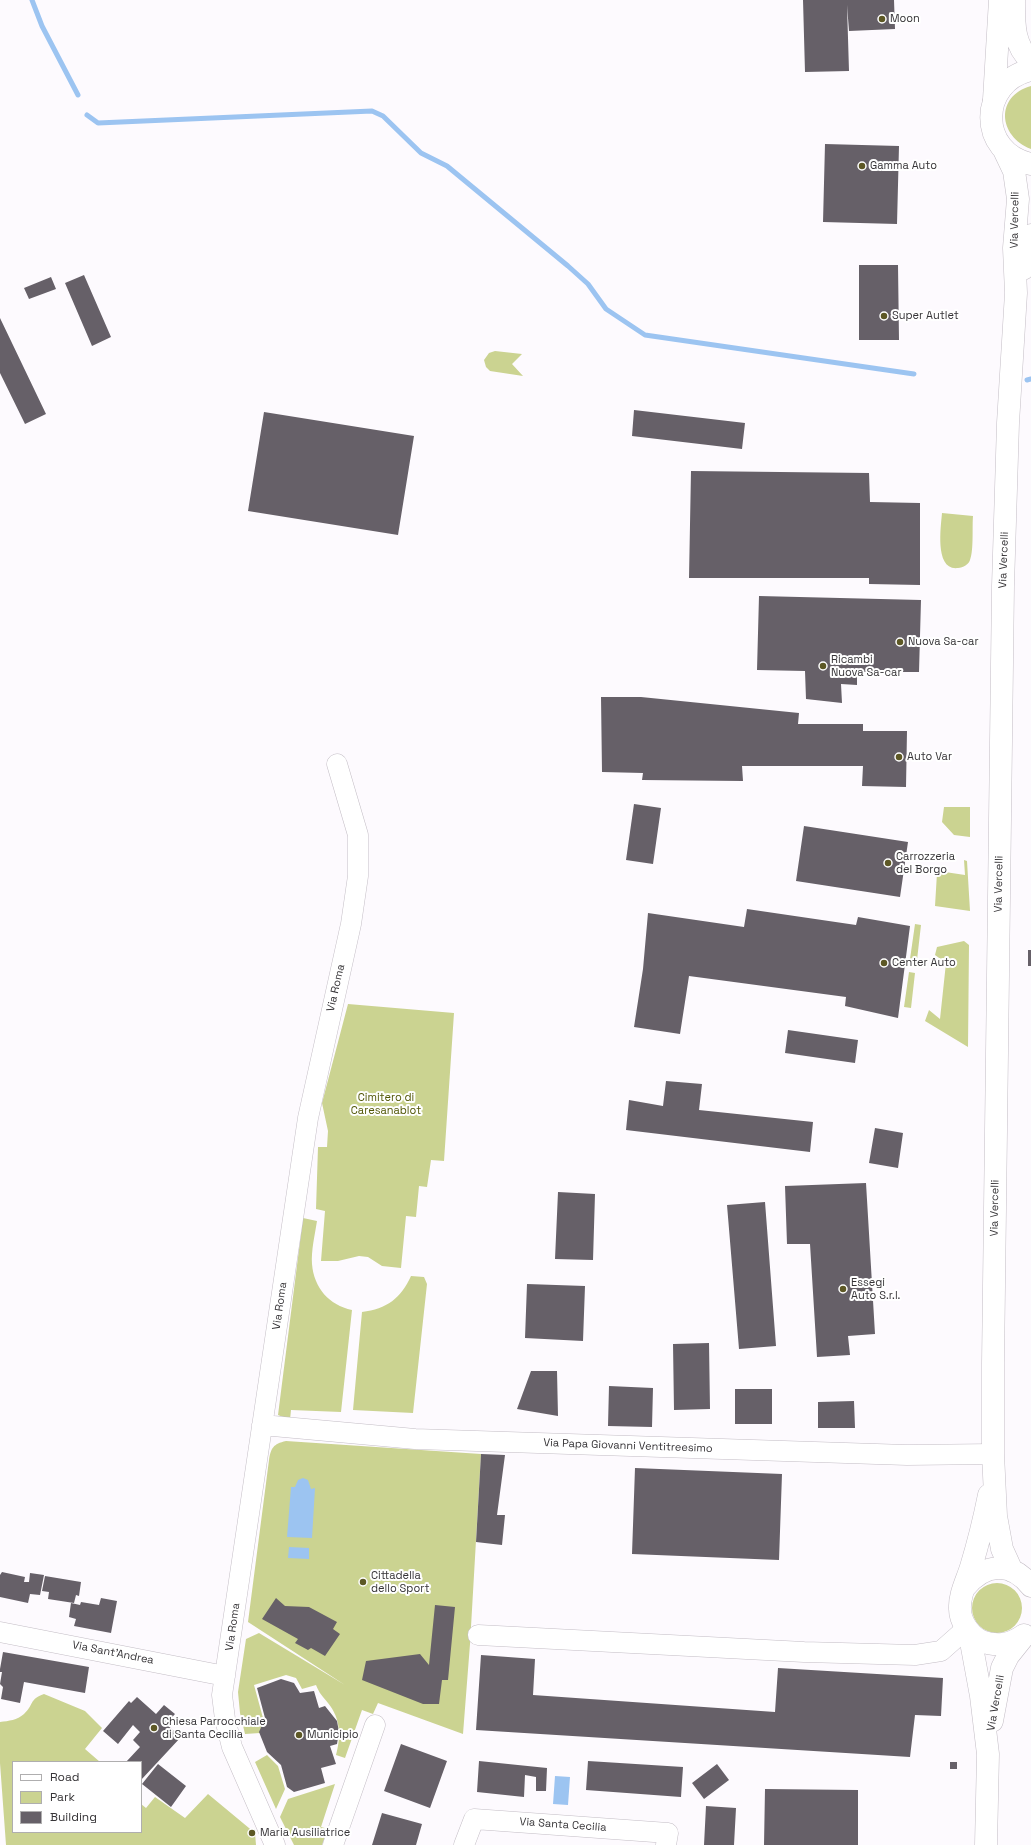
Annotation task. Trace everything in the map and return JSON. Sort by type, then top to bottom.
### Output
[{"type":"main road","points":[[994,100],[1000,0]]},
{"type":"main road","points":[[1014,0],[1016,39],[1025,56],[1031,61]]},
{"type":"main road","points":[[994,100],[1001,88],[1009,80],[1021,73],[1031,70]]},
{"type":"main road","name":"Via Vercelli","points":[[994,100],[991,116],[993,131],[1014,171],[1018,199],[1014,248],[1016,293],[1008,424],[1003,586],[996,1015],[993,1364],[994,1464],[996,1516],[1002,1550],[1022,1571],[1024,1577],[1031,1586]]},
{"type":"main road","points":[[1004,150],[1021,162],[1031,164]]},
{"type":"main road","name":"Via Vercelli","points":[[1016,293],[1031,235]]},
{"type":"main road","name":"Via Vercelli","points":[[994,1464],[985,1514],[965,1587],[960,1598],[962,1621],[968,1630],[978,1639],[990,1644],[1002,1645],[1014,1642],[1028,1631]]},
{"type":"main road","name":"Via Vercelli","points":[[965,1587],[974,1576],[986,1570],[999,1568],[1022,1571]]},
{"type":"main road","name":"Via Vercelli","points":[[968,1630],[981,1696],[988,1754]]},
{"type":"main road","name":"Via Vercelli","points":[[986,1845],[988,1754],[995,1696],[1002,1668],[1008,1656],[1028,1631]]},
{"type":"street","name":"Via Roma","points":[[275,1845],[232,1747],[225,1719],[223,1701],[225,1676],[308,1118],[351,924],[358,876],[358,835],[337,764]]},
{"type":"street","name":"Via Papa Giovanni Ventitreesimo","points":[[262,1425],[416,1439],[907,1455],[994,1464]]},
{"type":"street","points":[[478,1635],[804,1652],[915,1655],[941,1650],[968,1630]]},
{"type":"street","name":"Via Sant'Andrea","points":[[0,1632],[225,1676]]},
{"type":"street","points":[[333,1845],[375,1725]]},
{"type":"street","name":"Via Santa Cecilia","points":[[464,1845],[474,1818],[668,1833],[666,1845]]},
{"type":"green space","points":[[1031,86],[1031,149],[1020,143],[1012,135],[1007,126],[1005,116],[1006,107],[1011,98],[1019,91]]},
{"type":"green space","points":[[495,351],[522,354],[512,364],[523,376],[490,371],[486,367],[484,360],[489,353]]},
{"type":"green space","points":[[942,513],[973,516],[971,556],[966,566],[958,568],[950,567],[945,562],[942,555],[940,537]]},
{"type":"green space","points":[[944,807],[970,807],[970,837],[954,835],[942,822]]},
{"type":"green space","points":[[964,860],[967,861],[970,911],[935,906],[937,873],[944,868],[945,872],[965,875]]},
{"type":"green space","points":[[915,924],[921,925],[917,960],[910,959]]},
{"type":"green space","points":[[964,941],[969,945],[968,1047],[925,1021],[929,1010],[940,1019],[946,963],[935,955],[937,947]]},
{"type":"green space","points":[[909,972],[915,973],[911,1008],[904,1007]]},
{"type":"green space","name":"Cimitero di Caresanablot","points":[[348,1004],[454,1013],[444,1161],[431,1160],[427,1187],[419,1186],[416,1217],[406,1216],[401,1268],[382,1266],[368,1257],[359,1256],[338,1261],[321,1261],[325,1211],[316,1209],[318,1147],[327,1147],[328,1131],[322,1103]]},
{"type":"green space","points":[[303,1218],[317,1221],[312,1264],[313,1273],[319,1288],[336,1304],[352,1310],[341,1412],[291,1410],[290,1420],[278,1415]]},
{"type":"green space","points":[[411,1276],[424,1277],[427,1284],[413,1413],[353,1410],[362,1312],[379,1308],[392,1301],[403,1290]]},
{"type":"green space","name":"Cittadella dello Sport","points":[[286,1441],[481,1454],[470,1644],[463,1734],[378,1703],[373,1714],[362,1710],[345,1758],[336,1755],[339,1742],[339,1728],[332,1709],[316,1685],[302,1689],[296,1678],[286,1675],[254,1685],[263,1718],[260,1733],[245,1734],[240,1713],[238,1692],[246,1639],[259,1633],[345,1685],[248,1622],[270,1456],[275,1445]]},
{"type":"green space","points":[[992,1583],[1002,1583],[1015,1590],[1022,1603],[1022,1613],[1015,1626],[1002,1633],[992,1633],[983,1629],[976,1622],[972,1613],[972,1603],[976,1594],[983,1587]]},
{"type":"green space","points":[[44,1694],[85,1711],[102,1728],[85,1749],[99,1761],[12,1761],[12,1833],[142,1833],[142,1805],[146,1808],[155,1797],[185,1818],[208,1794],[255,1833],[256,1845],[6,1845],[0,1763],[0,1722],[19,1718],[27,1711],[34,1700]]},
{"type":"green space","points":[[267,1755],[278,1766],[285,1789],[276,1809],[255,1762]]},
{"type":"green space","points":[[335,1784],[321,1827],[328,1829],[322,1845],[294,1845],[280,1817],[288,1799]]},
{"type":"water","points":[[303,1478],[308,1480],[311,1489],[315,1488],[312,1538],[287,1537],[291,1487],[295,1487],[298,1480]]},
{"type":"water","points":[[289,1547],[309,1548],[309,1559],[288,1558]]},
{"type":"water","points":[[555,1776],[570,1777],[568,1805],[553,1804]]},
{"type":"building","points":[[803,0],[894,0],[895,29],[849,31],[847,5],[849,71],[805,72]]},
{"type":"building","name":"Gamma Auto","points":[[825,144],[899,146],[897,224],[823,222]]},
{"type":"building","points":[[859,265],[898,265],[899,340],[859,340]]},
{"type":"building","points":[[84,275],[111,337],[92,346],[65,283]]},
{"type":"building","points":[[51,277],[56,289],[29,299],[24,288]]},
{"type":"building","points":[[0,318],[46,414],[25,424],[0,373]]},
{"type":"building","points":[[634,410],[745,423],[742,449],[632,436]]},
{"type":"building","points":[[264,412],[414,436],[398,535],[248,511]]},
{"type":"building","points":[[691,471],[869,473],[870,502],[920,503],[920,585],[869,584],[869,578],[689,578]]},
{"type":"building","points":[[759,596],[921,600],[919,672],[857,672],[857,685],[841,684],[842,703],[806,699],[805,671],[757,670]]},
{"type":"building","points":[[601,697],[641,697],[799,713],[798,724],[863,724],[863,731],[907,731],[906,787],[862,786],[863,766],[742,766],[743,781],[642,780],[643,773],[602,772]]},
{"type":"building","points":[[634,804],[661,808],[653,864],[626,860]]},
{"type":"building","points":[[804,826],[908,842],[900,897],[796,881]]},
{"type":"building","points":[[747,909],[856,925],[858,917],[910,926],[898,1018],[845,1006],[846,997],[689,976],[680,1034],[634,1027],[643,969],[648,913],[744,927]]},
{"type":"building","points":[[1028,950],[1031,950],[1031,966],[1028,966]]},
{"type":"building","points":[[788,1030],[858,1040],[855,1063],[785,1053]]},
{"type":"building","points":[[666,1081],[702,1084],[699,1110],[813,1122],[810,1152],[626,1130],[629,1100],[663,1106]]},
{"type":"building","points":[[875,1128],[903,1133],[898,1168],[869,1163]]},
{"type":"building","points":[[866,1183],[875,1334],[848,1336],[850,1355],[817,1357],[810,1244],[787,1244],[785,1186]]},
{"type":"building","points":[[558,1192],[595,1194],[593,1260],[555,1259]]},
{"type":"building","points":[[765,1202],[776,1346],[739,1349],[727,1205]]},
{"type":"building","points":[[527,1284],[585,1286],[583,1341],[525,1338]]},
{"type":"building","points":[[709,1343],[710,1409],[674,1410],[673,1344]]},
{"type":"building","points":[[531,1371],[557,1371],[558,1416],[517,1409]]},
{"type":"building","points":[[609,1386],[653,1388],[652,1427],[608,1426]]},
{"type":"building","points":[[735,1389],[772,1389],[772,1424],[735,1424]]},
{"type":"building","points":[[854,1401],[855,1428],[818,1428],[818,1402]]},
{"type":"building","points":[[481,1454],[505,1455],[497,1515],[505,1515],[502,1545],[476,1542]]},
{"type":"building","points":[[635,1468],[782,1474],[779,1560],[632,1554]]},
{"type":"building","points":[[2,1572],[25,1577],[24,1582],[29,1582],[30,1573],[44,1575],[40,1595],[30,1594],[28,1603],[0,1597],[0,1575]]},
{"type":"building","points":[[45,1576],[81,1582],[79,1596],[76,1595],[74,1603],[48,1599],[49,1592],[42,1591]]},
{"type":"building","points":[[101,1598],[117,1601],[111,1633],[74,1626],[76,1619],[69,1617],[71,1603],[80,1605],[81,1602],[99,1605]]},
{"type":"building","points":[[276,1598],[285,1606],[309,1607],[337,1622],[333,1629],[340,1634],[325,1656],[311,1648],[308,1650],[295,1643],[298,1639],[262,1619]]},
{"type":"building","points":[[435,1605],[455,1607],[448,1680],[442,1680],[439,1704],[423,1704],[362,1680],[366,1661],[420,1654],[429,1665]]},
{"type":"building","points":[[3,1652],[89,1667],[85,1693],[24,1682],[20,1703],[1,1699],[3,1687],[0,1684],[2,1672],[0,1672],[0,1669]]},
{"type":"building","points":[[481,1655],[535,1659],[533,1695],[775,1712],[778,1668],[943,1678],[941,1716],[915,1715],[910,1757],[476,1730]]},
{"type":"building","name":"Municipio","points":[[281,1679],[294,1683],[300,1693],[314,1691],[319,1708],[325,1706],[337,1721],[339,1732],[337,1744],[330,1746],[336,1764],[321,1768],[325,1783],[294,1792],[287,1787],[281,1765],[267,1752],[259,1732],[265,1718],[257,1688]]},
{"type":"building","points":[[137,1697],[156,1714],[164,1705],[175,1714],[166,1724],[181,1737],[142,1779],[142,1761],[127,1761],[140,1747],[133,1740],[140,1732],[133,1725],[118,1744],[103,1731],[129,1701],[131,1703]]},
{"type":"building","points":[[401,1744],[447,1761],[430,1808],[384,1791]]},
{"type":"building","points":[[479,1761],[547,1768],[546,1791],[536,1791],[536,1777],[525,1775],[524,1797],[477,1792]]},
{"type":"building","points":[[588,1761],[683,1767],[681,1797],[586,1790]]},
{"type":"building","points":[[950,1762],[957,1762],[957,1769],[950,1769]]},
{"type":"building","points":[[158,1764],[186,1786],[171,1807],[142,1784]]},
{"type":"building","points":[[717,1764],[729,1780],[704,1799],[692,1783]]},
{"type":"building","points":[[765,1789],[858,1790],[858,1845],[764,1845]]},
{"type":"building","points":[[706,1806],[736,1808],[734,1845],[704,1845]]},
{"type":"building","points":[[382,1813],[422,1824],[416,1845],[372,1845]]},
{"type":"waterway","points":[[32,0],[42,26],[78,95]]},
{"type":"waterway","points":[[87,115],[98,123],[372,111],[383,116],[421,153],[447,166],[568,266],[588,284],[606,309],[645,335],[914,374]]},
{"type":"waterway","points":[[1027,380],[1031,379]]},
{"type":"place","name":"Moon","points":[[882,19]]},
{"type":"place","name":"Gamma Auto","points":[[862,166]]},
{"type":"place","name":"Super Autlet","points":[[884,316]]},
{"type":"place","name":"Nuova Sa-car","points":[[900,642]]},
{"type":"place","name":"Ricambi Nuova Sa-car","points":[[823,666]]},
{"type":"place","name":"Auto Var","points":[[899,757]]},
{"type":"place","name":"Carrozzeria del Borgo","points":[[888,863]]},
{"type":"place","name":"Center Auto","points":[[884,963]]},
{"type":"place","name":"Essegi Auto S.r.l.","points":[[843,1289]]},
{"type":"place","name":"Cittadella dello Sport","points":[[363,1582]]},
{"type":"place","name":"Chiesa Parrocchiale di Santa Cecilia","points":[[154,1728]]},
{"type":"place","name":"Municipio","points":[[299,1735]]},
{"type":"place","name":"Maria Ausiliatrice","points":[[252,1833]]}]
